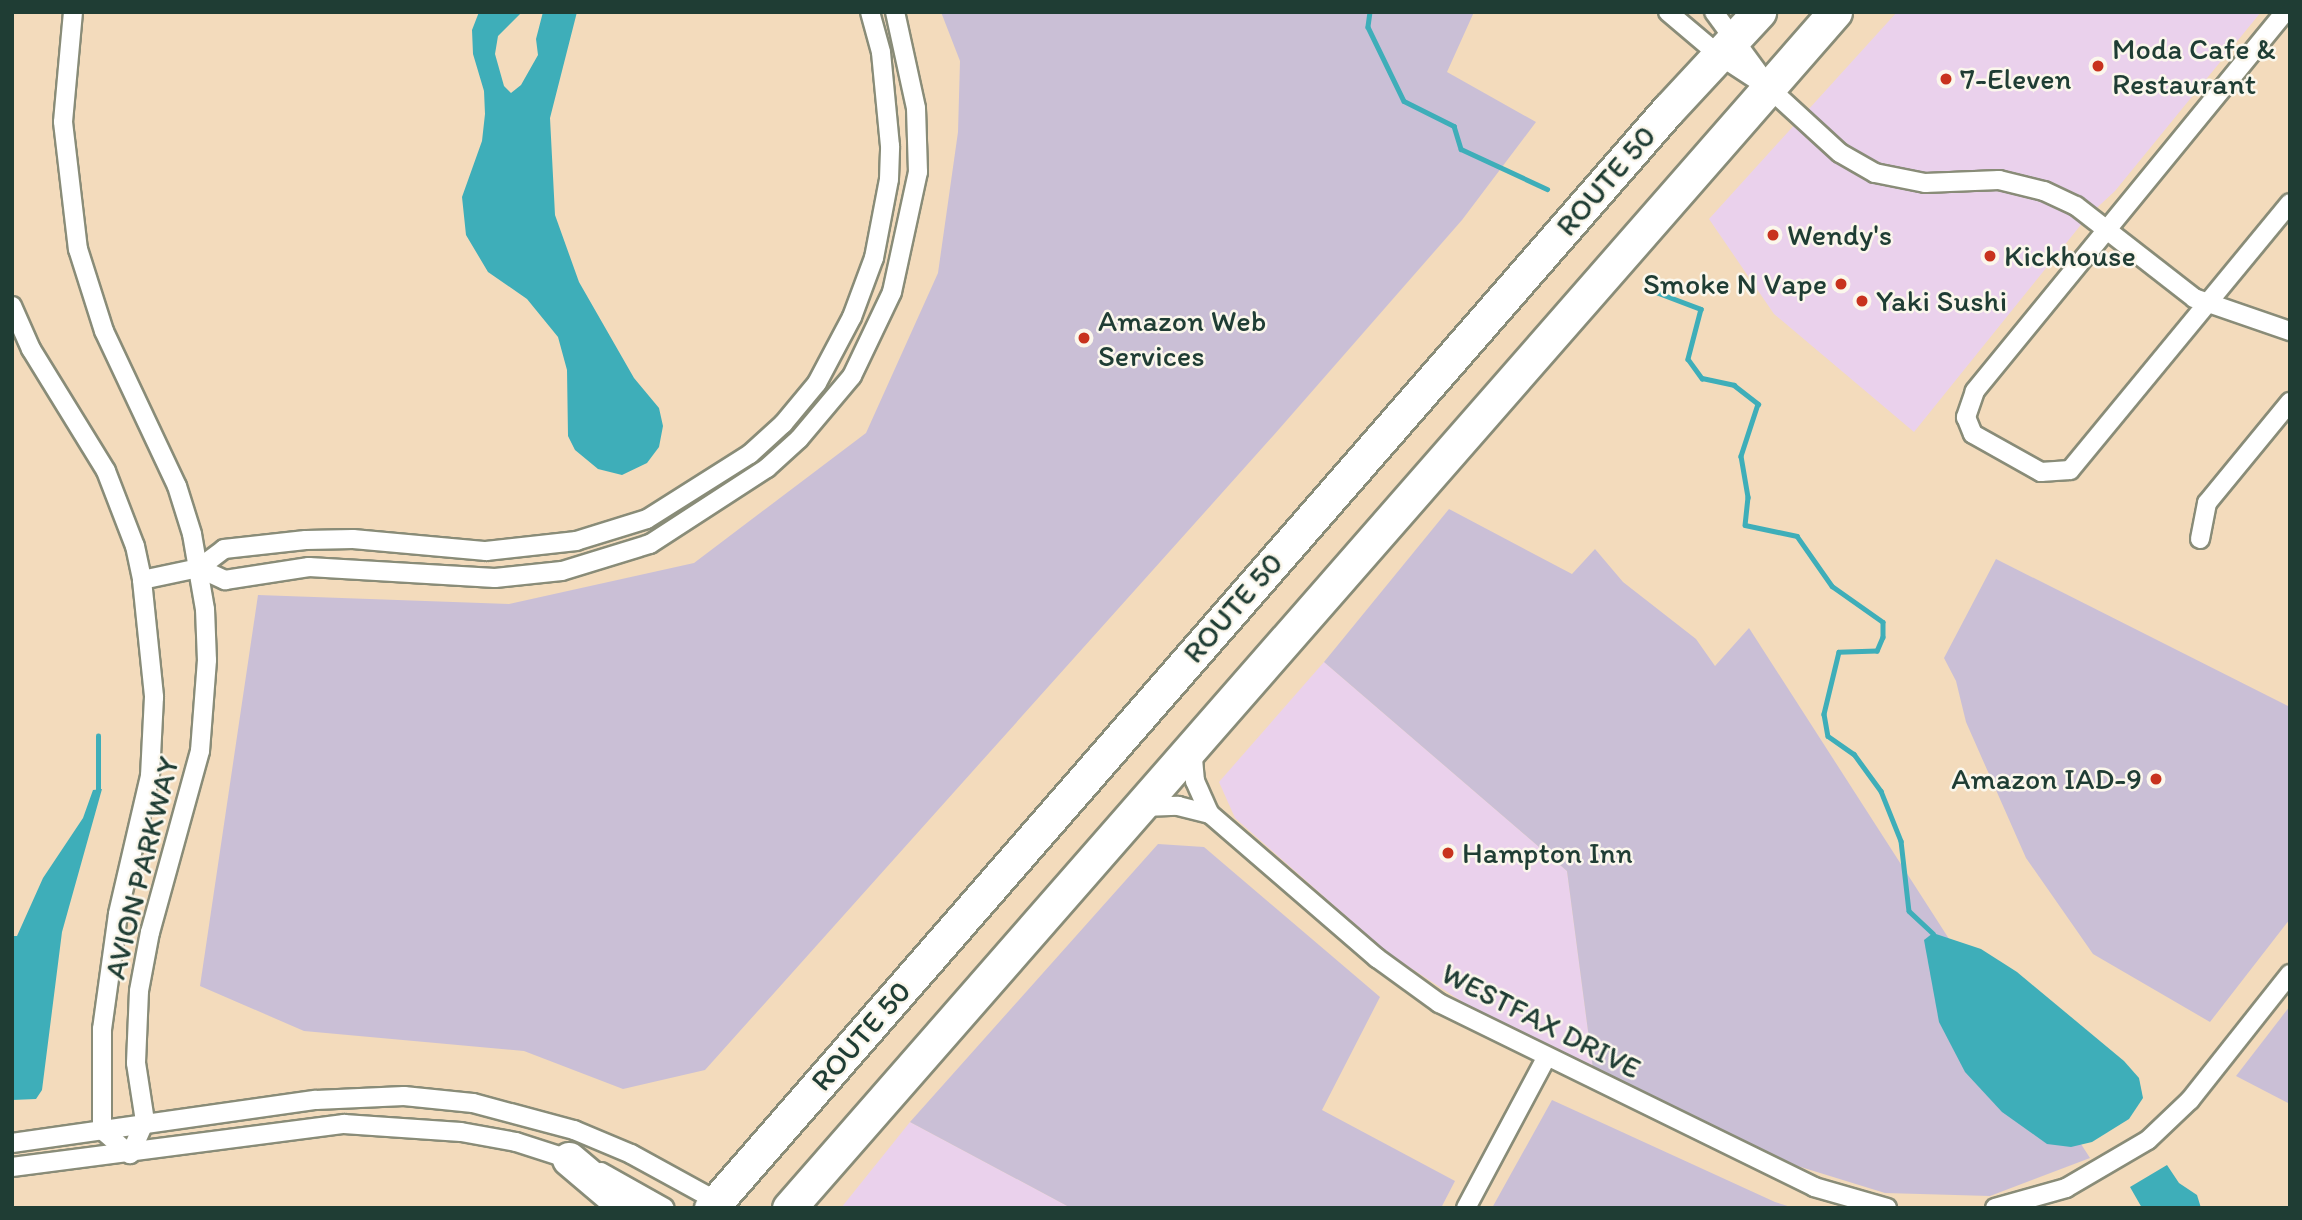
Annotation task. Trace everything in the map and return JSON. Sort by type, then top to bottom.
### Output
[{"type":"highway","name":"ROUTE 50","points":[[714,1204],[1759,12]]},
{"type":"highway","name":"ROUTE 50","points":[[789,1208],[1192,744],[1835,12]]},
{"type":"highway","points":[[569,1159],[627,1208]]},
{"type":"highway","points":[[813,1208],[824,1168]]},
{"type":"street","name":"AVION PARKWAY","points":[[73,12],[63,122],[78,249],[104,331],[177,486],[199,568],[205,609],[205,705],[193,785],[150,932],[139,991],[136,1063],[145,1121]]},
{"type":"street","points":[[142,580],[199,568],[224,550],[306,540],[362,540],[486,551],[576,541],[647,520],[750,454],[783,424],[817,383],[847,328],[874,258],[889,179],[890,146],[881,52],[870,12]]},
{"type":"street","points":[[199,568],[225,580],[309,567],[495,578],[562,571],[650,544],[767,468],[799,439],[852,376],[895,281],[918,172],[916,108],[895,12]]},
{"type":"street","points":[[1668,12],[1728,47],[1840,153],[1875,173],[1925,183],[1999,180],[2024,184],[2066,200],[2107,229],[2176,286],[2209,303],[2290,331]]},
{"type":"street","points":[[1714,12],[1728,47]]},
{"type":"street","points":[[2285,12],[1975,391],[1966,417],[1979,441],[2041,472],[2070,470],[2290,203]]},
{"type":"street","name":"AVION PARKWAY","points":[[12,306],[31,349],[106,471],[135,547],[152,652],[154,723],[143,815],[110,967],[102,1029],[102,1130]]},
{"type":"street","points":[[2200,538],[2207,503],[2290,402]]},
{"type":"street","name":"WESTFAX DRIVE","points":[[1192,744],[1195,781],[1210,814],[1407,982],[1456,1013],[1814,1187],[1887,1208]]},
{"type":"street","name":"WESTFAX DRIVE","points":[[1137,807],[1160,804],[1210,814]]},
{"type":"street","points":[[1995,1208],[2066,1188],[2101,1172],[2148,1140],[2190,1100],[2290,974]]},
{"type":"street","points":[[1466,1208],[1546,1058]]},
{"type":"street","points":[[12,1143],[145,1121],[357,1096],[474,1103],[574,1130],[631,1154],[714,1204]]},
{"type":"street","points":[[130,1154],[145,1121]]},
{"type":"street","points":[[12,1167],[130,1154],[344,1124],[461,1132],[569,1159],[665,1208]]},
{"type":"street","points":[[102,1130],[130,1154]]},
{"type":"shaded area","name":"Amazon Web Services","points":[[941,12],[1474,12],[1447,72],[1536,122],[1462,220],[1273,436],[705,1070],[623,1089],[524,1051],[304,1031],[200,986],[258,595],[509,604],[694,563],[866,433],[938,273],[958,132],[960,61]]},
{"type":"shaded area","points":[[1897,12],[2261,12],[2115,191],[2088,216],[1914,432],[1774,314],[1709,219]]},
{"type":"shaded area","points":[[1449,509],[1572,574],[1595,549],[1623,582],[1696,639],[1715,666],[1749,628],[2090,1158],[1990,1196],[1885,1193],[1791,1164],[1593,1069],[1567,871],[1324,662]]},
{"type":"shaded area","points":[[1996,559],[2290,707],[2290,919],[2210,1022],[2093,954],[2026,858],[1966,722],[1956,681],[1944,658]]},
{"type":"shaded area","points":[[1324,662],[1567,871],[1593,1069],[1464,1003],[1388,953],[1235,818],[1219,782]]},
{"type":"shaded area","points":[[1158,844],[1204,847],[1380,997],[1322,1110],[1455,1181],[1441,1208],[1071,1208],[910,1122]]},
{"type":"shaded area","points":[[2290,1006],[2290,1104],[2236,1076]]},
{"type":"shaded area","points":[[1552,1100],[1775,1202],[1794,1208],[1492,1208]]},
{"type":"shaded area","points":[[910,1122],[1071,1208],[841,1208]]},
{"type":"water","points":[[479,12],[522,12],[498,36],[495,54],[504,86],[511,93],[521,85],[538,55],[536,39],[543,12],[577,12],[550,118],[555,215],[579,282],[634,378],[659,408],[663,426],[659,447],[647,463],[622,475],[598,469],[575,450],[568,436],[567,370],[558,337],[527,299],[488,272],[466,235],[462,197],[482,141],[485,114],[484,91],[473,54],[472,30]]},
{"type":"water","points":[[102,789],[62,932],[42,1090],[36,1099],[12,1100],[12,936],[17,936],[43,878],[83,818],[93,790]]},
{"type":"water","points":[[1933,933],[1981,949],[2017,972],[2124,1061],[2139,1078],[2143,1098],[2129,1119],[2092,1142],[2071,1147],[2047,1144],[2002,1112],[1965,1072],[1939,1022],[1924,940]]},
{"type":"water","points":[[2167,1165],[2179,1183],[2197,1195],[2201,1208],[2142,1208],[2130,1187]]},
{"type":"waterway","points":[[1370,12],[1368,27],[1404,101],[1454,126],[1461,149],[1547,189]]},
{"type":"waterway","points":[[1656,292],[1701,309],[1688,359],[1702,378],[1734,385],[1758,404],[1741,456],[1748,497],[1745,525],[1797,536],[1832,586],[1883,622],[1883,637],[1877,651],[1839,652],[1824,714],[1828,736],[1854,754],[1881,791],[1901,841],[1909,911],[1933,933]]},
{"type":"waterway","points":[[98,736],[98,789]]},
{"type":"place","name":"Moda Cafe & Restaurant","points":[[2098,66]]},
{"type":"place","name":"7-Eleven","points":[[1946,79]]},
{"type":"place","name":"Wendy's","points":[[1773,235]]},
{"type":"place","name":"Kickhouse","points":[[1990,256]]},
{"type":"place","name":"Smoke N Vape","points":[[1841,284]]},
{"type":"place","name":"Yaki Sushi","points":[[1862,301]]},
{"type":"place","name":"Amazon Web Services","points":[[1084,338]]},
{"type":"place","name":"Amazon IAD-9","points":[[2156,779]]},
{"type":"place","name":"Hampton Inn","points":[[1448,853]]}]
